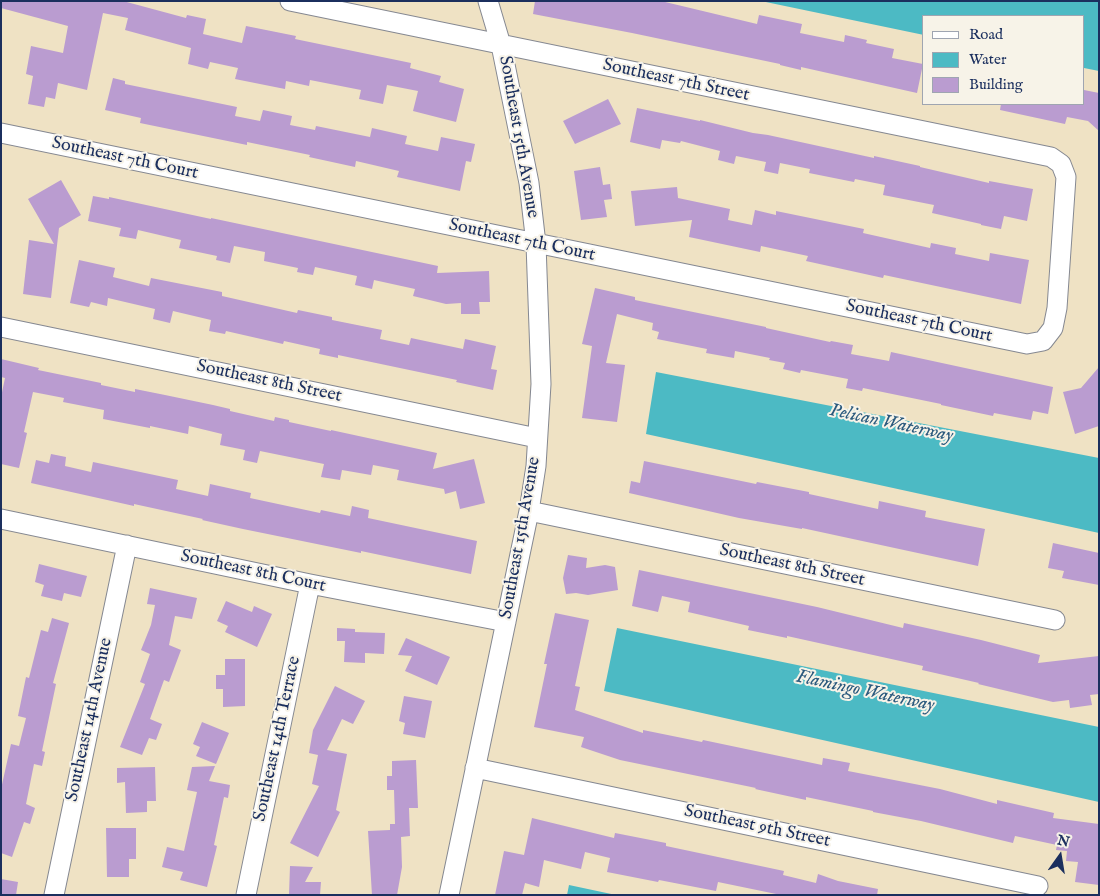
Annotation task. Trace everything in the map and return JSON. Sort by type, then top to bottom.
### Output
[{"type":"street","name":"Southeast 7th Street","points":[[290,1],[1051,157],[1061,164],[1066,177],[1057,308],[1053,328],[1043,341]]},
{"type":"street","name":"Southeast 15th Avenue","points":[[449,895],[529,511],[536,466],[541,384],[536,244],[529,183],[501,45],[488,1]]},
{"type":"street","name":"Southeast 7th Court","points":[[1,133],[1027,344],[1043,341]]},
{"type":"street","name":"Southeast 8th Street","points":[[1,326],[537,438]]},
{"type":"street","name":"Southeast 8th Street","points":[[529,511],[1055,620]]},
{"type":"street","name":"Southeast 8th Court","points":[[1,519],[310,584],[506,622]]},
{"type":"street","name":"Southeast 14th Avenue","points":[[54,895],[127,545]]},
{"type":"street","name":"Southeast 14th Terrace","points":[[246,895],[310,584]]},
{"type":"street","name":"Southeast 9th Street","points":[[476,768],[1038,886]]},
{"type":"water","points":[[761,1],[1099,1],[1099,71],[1085,68],[1085,15],[922,15],[922,35]]},
{"type":"water","name":"Pelican Waterway","points":[[656,372],[1099,458],[1099,533],[646,434]]},
{"type":"water","name":"Flamingo Waterway","points":[[617,628],[1099,727],[1099,802],[604,691]]},
{"type":"water","points":[[569,885],[616,895],[567,895]]},
{"type":"building","points":[[1,1],[123,1],[186,18],[187,15],[206,19],[203,34],[242,43],[246,26],[296,36],[295,39],[411,63],[410,68],[441,76],[439,82],[464,89],[456,122],[413,111],[418,91],[387,85],[383,104],[359,99],[361,90],[310,80],[309,86],[286,81],[285,89],[235,79],[238,68],[210,62],[208,69],[188,64],[191,48],[125,30],[128,18],[103,13],[87,90],[58,83],[55,99],[46,97],[44,107],[28,104],[33,76],[26,74],[31,46],[63,53],[68,26],[1,8]]},
{"type":"building","points":[[535,1],[661,1],[757,24],[759,15],[802,24],[800,33],[844,42],[845,35],[867,40],[866,43],[894,49],[892,58],[922,64],[922,69],[917,93],[801,67],[801,70],[632,33],[533,14]]},
{"type":"building","points":[[113,78],[125,81],[125,84],[237,107],[235,116],[260,121],[263,110],[292,116],[290,125],[315,130],[316,126],[370,137],[372,128],[407,136],[405,144],[438,151],[441,137],[475,144],[471,162],[466,161],[460,191],[397,177],[399,171],[356,161],[355,167],[309,157],[310,155],[247,142],[247,145],[140,123],[141,118],[105,110]]},
{"type":"building","points":[[1085,90],[1099,93],[1099,131],[1088,121],[1067,117],[1065,124],[1000,110],[1001,105],[1085,105]]},
{"type":"building","points":[[608,99],[621,124],[575,144],[563,121]]},
{"type":"building","points":[[637,108],[874,158],[874,156],[989,183],[989,181],[1033,189],[1027,221],[1004,216],[1001,229],[932,213],[934,205],[883,195],[885,185],[855,179],[854,182],[809,173],[810,169],[780,163],[778,174],[764,171],[766,162],[736,156],[734,164],[718,160],[720,151],[681,141],[680,143],[662,140],[660,149],[630,142]]},
{"type":"building","points":[[600,167],[603,185],[610,184],[612,199],[604,200],[607,217],[581,220],[574,171]]},
{"type":"building","points":[[61,180],[81,215],[59,228],[51,298],[23,294],[29,240],[54,244],[28,199]]},
{"type":"building","points":[[677,187],[678,198],[730,209],[728,220],[752,225],[755,210],[776,215],[776,211],[864,229],[863,233],[930,248],[931,243],[956,248],[955,254],[989,261],[990,253],[1029,260],[1021,304],[884,275],[883,278],[806,261],[808,256],[761,246],[760,252],[689,237],[692,220],[635,226],[631,191]]},
{"type":"building","points":[[93,196],[109,199],[109,197],[438,266],[437,273],[489,271],[490,302],[479,302],[480,314],[461,314],[461,303],[446,304],[413,296],[415,289],[374,280],[372,289],[355,285],[357,276],[315,267],[313,275],[297,272],[298,268],[264,261],[265,252],[234,246],[230,263],[216,260],[217,256],[179,248],[181,240],[138,230],[136,239],[119,236],[121,228],[88,221]]},
{"type":"building","points":[[79,260],[115,268],[113,277],[149,286],[151,278],[222,292],[222,296],[297,313],[298,310],[332,317],[332,320],[382,330],[380,339],[409,345],[411,338],[463,349],[465,339],[496,346],[491,369],[497,370],[493,390],[456,382],[457,380],[338,355],[338,358],[319,354],[320,349],[284,341],[283,344],[226,331],[225,334],[209,331],[211,320],[173,311],[170,323],[153,319],[155,309],[108,298],[107,306],[91,302],[89,307],[70,303]]},
{"type":"building","points":[[595,288],[635,297],[635,300],[830,342],[853,345],[851,354],[889,361],[891,352],[1053,387],[1048,414],[1033,411],[1031,420],[994,413],[993,416],[863,388],[862,391],[846,388],[848,379],[801,370],[800,373],[783,369],[785,363],[769,360],[770,358],[735,351],[734,358],[706,353],[707,349],[657,339],[659,332],[652,330],[653,323],[617,314],[606,363],[625,365],[617,422],[582,418],[592,346],[582,344]]},
{"type":"building","points":[[1,359],[39,368],[38,370],[101,383],[101,385],[135,392],[135,389],[165,395],[274,421],[275,417],[289,420],[289,422],[437,453],[433,469],[474,459],[485,503],[460,509],[456,491],[445,494],[444,489],[397,480],[399,470],[373,465],[371,475],[342,470],[340,480],[321,477],[324,464],[260,451],[257,463],[243,460],[245,450],[220,445],[222,434],[189,426],[188,434],[103,419],[104,410],[63,402],[64,398],[33,392],[24,432],[27,433],[19,468],[1,464],[1,397],[5,378],[1,377]]},
{"type":"building","points":[[1099,367],[1099,426],[1075,434],[1063,392],[1081,388]]},
{"type":"building","points":[[51,454],[66,457],[65,466],[91,472],[93,462],[178,480],[176,489],[208,496],[210,484],[251,493],[250,498],[320,513],[321,510],[350,516],[352,506],[369,510],[368,518],[477,541],[471,574],[243,529],[31,483],[36,460],[49,463]]},
{"type":"building","points":[[644,461],[756,484],[757,482],[809,492],[809,494],[878,509],[879,501],[926,511],[925,517],[985,529],[978,566],[802,528],[739,518],[629,493],[631,481],[640,483]]},
{"type":"building","points":[[1053,543],[1099,553],[1099,585],[1062,578],[1064,571],[1048,568]]},
{"type":"building","points":[[568,555],[587,558],[586,568],[605,565],[615,567],[618,590],[588,595],[566,594],[563,578]]},
{"type":"building","points":[[39,564],[87,576],[81,597],[64,593],[62,601],[41,596],[44,585],[35,582]]},
{"type":"building","points":[[639,570],[817,607],[903,628],[904,623],[981,640],[1040,655],[1038,663],[1099,656],[1099,694],[1090,695],[1092,705],[1070,708],[1069,700],[1053,702],[922,670],[923,666],[787,636],[787,638],[748,630],[749,626],[688,612],[690,602],[662,596],[658,612],[632,606]]},
{"type":"building","points":[[150,588],[197,598],[192,619],[175,616],[169,645],[181,650],[169,682],[164,680],[150,719],[162,724],[156,740],[149,738],[142,755],[120,747],[145,684],[140,682],[150,654],[141,650],[151,625],[155,605],[147,604]]},
{"type":"building","points":[[226,601],[252,612],[254,606],[272,614],[257,647],[225,632],[228,626],[217,621]]},
{"type":"building","points":[[555,613],[589,620],[575,686],[580,687],[575,710],[643,733],[643,730],[702,742],[703,740],[822,765],[823,758],[850,763],[848,771],[940,789],[997,804],[997,800],[1054,813],[1053,818],[1099,824],[1099,885],[1075,882],[1078,862],[1066,861],[1067,851],[1056,850],[1057,845],[1015,836],[1013,843],[921,821],[806,797],[806,800],[620,760],[581,747],[584,737],[534,727],[547,664],[544,664]]},
{"type":"building","points":[[52,618],[69,623],[53,683],[56,684],[42,751],[45,752],[42,766],[34,764],[26,804],[35,808],[30,824],[24,822],[12,857],[1,853],[1,789],[11,744],[19,746],[26,718],[18,716],[26,677],[29,678],[41,630],[48,632]]},
{"type":"building","points":[[337,628],[355,629],[355,632],[385,633],[384,654],[365,653],[365,663],[344,662],[345,641],[337,641]]},
{"type":"building","points":[[406,638],[450,657],[437,685],[405,671],[412,656],[398,655]]},
{"type":"building","points":[[225,659],[245,659],[245,706],[223,707],[223,689],[216,689],[216,675],[225,675]]},
{"type":"building","points":[[335,686],[365,701],[353,724],[342,719],[327,750],[347,754],[336,810],[340,812],[318,857],[290,843],[319,786],[312,784],[318,755],[309,753],[313,730]]},
{"type":"building","points":[[404,696],[432,701],[425,738],[403,734],[405,723],[399,721]]},
{"type":"building","points":[[202,722],[229,733],[216,764],[196,756],[200,747],[193,744]]},
{"type":"building","points":[[416,760],[418,808],[409,808],[410,836],[401,837],[402,867],[397,895],[372,895],[368,831],[390,830],[390,824],[395,824],[394,790],[387,790],[387,776],[392,776],[392,761]]},
{"type":"building","points":[[215,766],[209,781],[230,785],[228,798],[224,797],[214,845],[217,846],[207,887],[180,880],[183,872],[162,867],[167,847],[184,851],[197,792],[187,790],[192,767]]},
{"type":"building","points":[[155,767],[156,801],[147,801],[147,812],[126,813],[125,782],[117,783],[117,768]]},
{"type":"building","points":[[532,818],[614,838],[615,833],[666,843],[666,846],[784,871],[783,875],[816,883],[818,874],[838,881],[878,889],[877,895],[781,895],[718,882],[716,891],[607,872],[610,858],[585,852],[581,869],[544,860],[539,887],[525,883],[522,895],[495,895],[504,851],[524,855]]},
{"type":"building","points":[[106,828],[136,828],[136,859],[129,859],[129,877],[107,877]]},
{"type":"building","points":[[290,866],[313,867],[305,882],[321,882],[320,895],[289,895]]},
{"type":"building","points":[[1,879],[18,882],[16,895],[1,895]]}]
